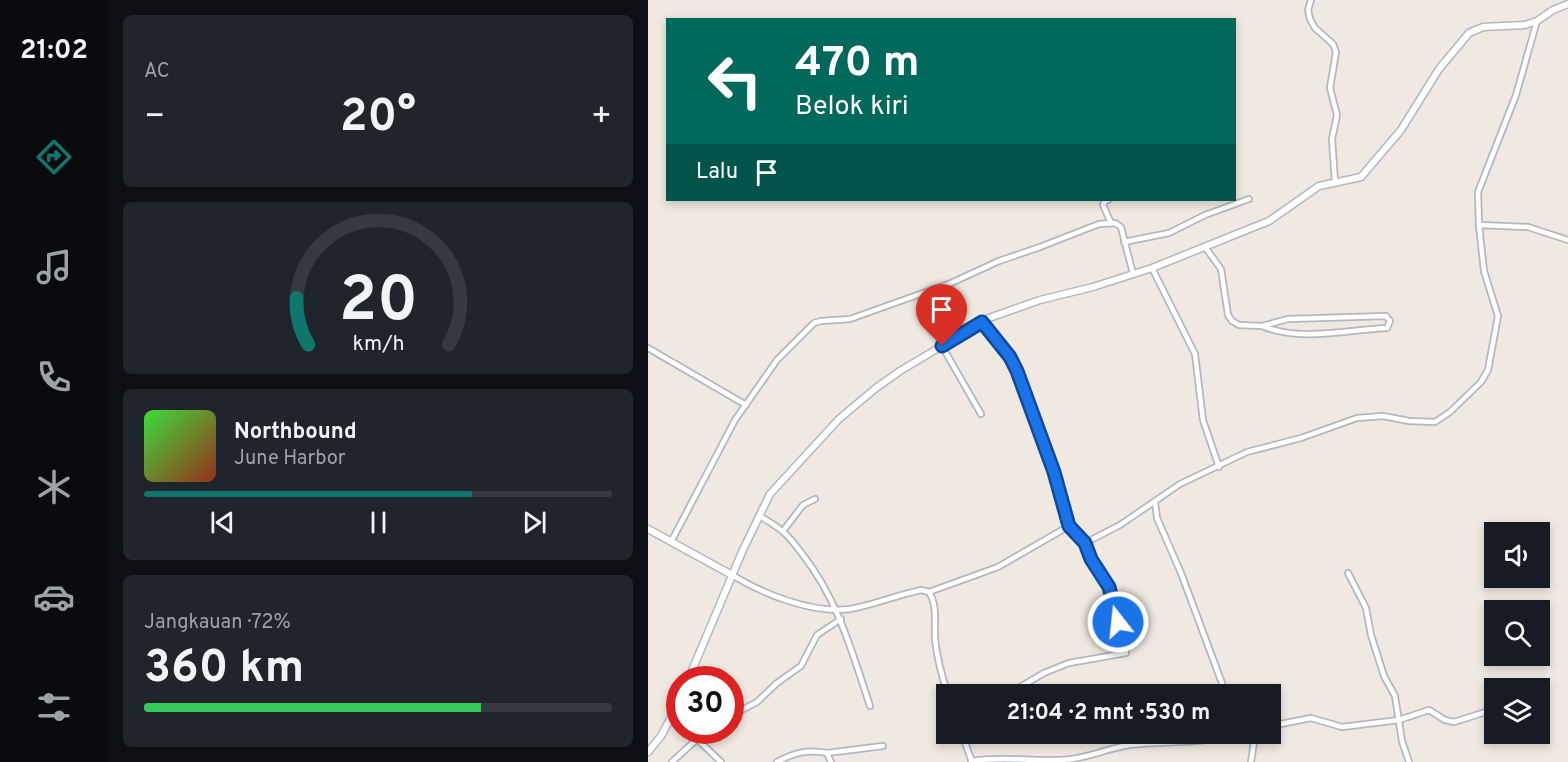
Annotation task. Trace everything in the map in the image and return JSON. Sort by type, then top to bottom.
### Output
[{"type":"street","points":[[1311,0],[1308,10],[1310,19],[1333,44],[1336,52],[1330,88],[1337,115],[1332,139],[1335,182]]},
{"type":"street","points":[[694,666],[732,574],[770,494],[816,446],[838,419],[876,388],[982,322],[1040,300],[1093,287],[1152,268],[1269,221],[1315,188],[1361,177],[1401,130],[1439,69],[1469,33],[1483,27],[1516,27],[1537,21],[1553,10],[1568,4]]},
{"type":"street","points":[[1085,543],[1120,525],[1180,484],[1253,450],[1301,438],[1357,418],[1383,416],[1409,422],[1435,422],[1459,404],[1481,382],[1488,370],[1498,316],[1484,270],[1478,192],[1512,105],[1537,21]]},
{"type":"street","points":[[1124,242],[1169,233],[1205,215],[1249,199]]},
{"type":"street","points":[[1105,201],[1103,205],[1111,223]]},
{"type":"street","points":[[671,542],[725,437],[746,405],[782,353],[817,322],[850,319],[951,283],[999,261],[1099,224],[1111,223],[1121,227],[1133,274]]},
{"type":"street","points":[[1479,225],[1528,227],[1568,240]]},
{"type":"street","points":[[1205,247],[1222,272],[1230,318],[1239,326],[1262,326],[1281,333],[1299,334],[1388,328],[1390,321],[1386,316],[1361,316],[1288,319],[1262,326]]},
{"type":"street","points":[[1152,268],[1195,354],[1203,420],[1219,466]]},
{"type":"street","points":[[982,322],[1010,357],[1017,371],[1054,472],[1069,526],[1085,543],[1091,559],[1109,587],[1126,643],[1126,653],[1069,663],[1025,684]]},
{"type":"street","points":[[942,346],[981,414]]},
{"type":"street","points":[[648,348],[746,405]]},
{"type":"street","points":[[783,531],[803,505],[815,499]]},
{"type":"street","points":[[1155,502],[1157,518],[1181,573],[1222,684]]},
{"type":"street","points":[[759,515],[783,531],[811,566],[837,610],[870,706]]},
{"type":"street","points":[[648,529],[749,584],[794,602],[837,610],[852,609],[921,590],[929,592],[998,567],[1069,526]]},
{"type":"street","points":[[1348,573],[1366,608],[1371,634],[1384,676],[1395,696],[1402,741],[1409,762]]},
{"type":"street","points":[[929,592],[935,613],[937,653],[945,684]]},
{"type":"street","points":[[744,709],[757,702],[777,683],[801,666],[817,635],[841,619]]},
{"type":"street","points":[[1281,724],[1311,718],[1342,727],[1399,720],[1429,710],[1445,720],[1454,722],[1484,713]]},
{"type":"street","points":[[648,752],[666,727]]},
{"type":"street","points":[[672,762],[692,744]]},
{"type":"street","points":[[702,744],[721,762]]},
{"type":"street","points":[[965,744],[971,762],[1000,757],[1023,760],[1075,759],[1127,746],[1154,744]]},
{"type":"street","points":[[1251,762],[1254,744]]},
{"type":"street","points":[[777,762],[799,752],[826,753],[883,746]]},
{"type":"street","points":[[826,753],[831,762]]},
{"type":"route","points":[[942,346],[982,322],[1010,357],[1054,472],[1069,526],[1085,543],[1091,559],[1106,581],[1118,622]]}]
